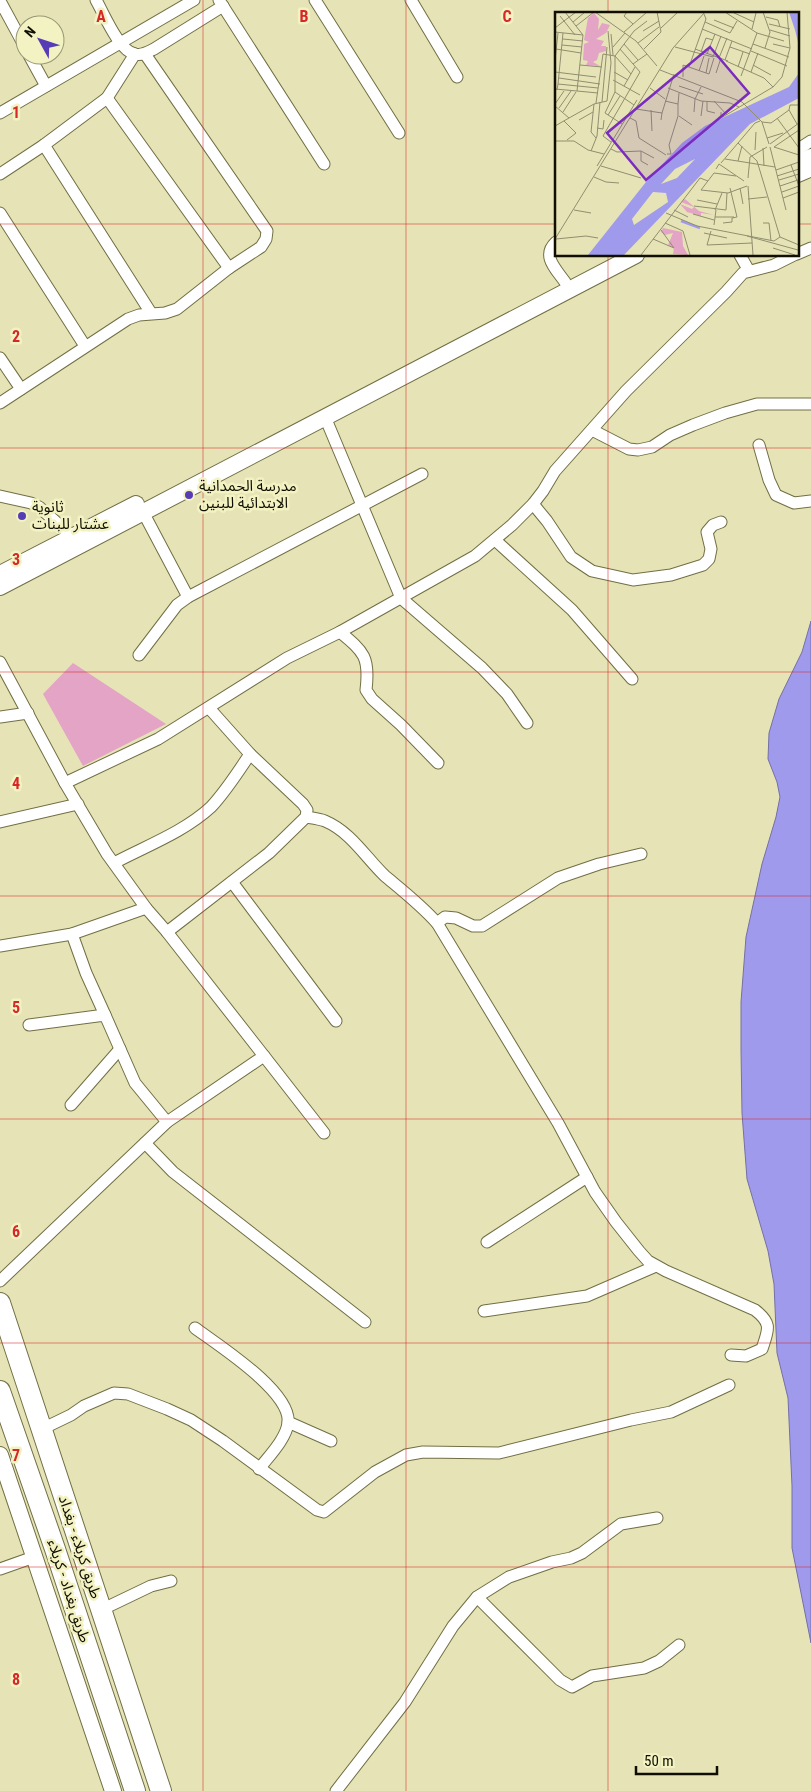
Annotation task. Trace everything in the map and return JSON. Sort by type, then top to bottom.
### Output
[{"type":"highway","name":"طريق كربلاء - بغداد","points":[[0,1303],[161,1791]]},
{"type":"highway","name":"طريق بغداد - كربلاء","points":[[0,1391],[135,1791]]},
{"type":"highway","points":[[10,1421],[17,1425],[25,1426],[32,1423],[40,1424]]},
{"type":"highway","points":[[27,1468],[31,1461],[37,1457],[44,1456],[52,1459]]},
{"type":"main road","points":[[798,164],[811,157]]},
{"type":"main road","points":[[0,575],[612,256]]},
{"type":"main road","points":[[0,587],[634,256]]},
{"type":"main road","points":[[0,1455],[113,1791]]},
{"type":"street","points":[[0,402],[128,319],[139,315],[165,313],[177,309],[229,268],[261,247],[266,240],[267,231],[140,54],[126,50],[120,43],[96,0]]},
{"type":"street","points":[[315,0],[400,133]]},
{"type":"street","points":[[411,0],[457,77]]},
{"type":"street","points":[[0,1],[15,29]]},
{"type":"street","points":[[0,113],[190,1]]},
{"type":"street","points":[[0,174],[44,145],[107,98],[140,54],[221,3],[324,164]]},
{"type":"street","points":[[34,65],[46,86]]},
{"type":"street","points":[[107,98],[229,268]]},
{"type":"street","points":[[798,149],[811,141]]},
{"type":"street","points":[[44,145],[151,313]]},
{"type":"street","points":[[798,176],[811,170]]},
{"type":"street","points":[[0,213],[85,346]]},
{"type":"street","points":[[555,243],[550,249],[550,262],[565,282]]},
{"type":"street","points":[[798,253],[811,248]]},
{"type":"street","points":[[741,256],[749,271]]},
{"type":"street","points":[[66,783],[158,740],[287,658],[340,632],[475,556],[533,504],[555,471],[626,391],[726,292],[742,273],[774,265],[791,256]]},
{"type":"street","points":[[0,358],[21,389]]},
{"type":"street","points":[[592,430],[629,449],[638,450],[652,447],[670,435],[693,425],[757,404],[811,404]]},
{"type":"street","points":[[325,417],[401,598],[482,668],[507,694],[527,723]]},
{"type":"street","points":[[759,445],[769,480],[776,495],[794,503],[811,501]]},
{"type":"street","points":[[139,655],[177,605],[188,597],[422,474]]},
{"type":"street","points":[[0,496],[31,503],[39,507],[72,536]]},
{"type":"street","points":[[533,504],[571,557],[592,571],[632,580],[671,575],[702,565],[709,559],[710,549],[707,532],[713,525],[722,522]]},
{"type":"street","points":[[143,512],[188,597]]},
{"type":"street","points":[[495,540],[572,610],[632,679]]},
{"type":"street","points":[[340,632],[357,646],[367,660],[366,690],[372,699],[401,725],[438,763]]},
{"type":"street","points":[[0,662],[66,783],[114,863],[146,908],[167,932],[324,1133]]},
{"type":"street","points":[[167,932],[269,852],[306,817],[307,810],[303,804],[250,754],[209,708]]},
{"type":"street","points":[[0,717],[28,713]]},
{"type":"street","points":[[114,863],[190,823],[211,806],[233,781],[250,754]]},
{"type":"street","points":[[0,822],[78,804]]},
{"type":"street","points":[[306,817],[325,821],[340,830],[357,845],[385,876],[425,910],[436,923],[558,1123],[587,1177],[616,1222],[643,1256],[656,1266],[755,1310],[764,1317],[768,1324],[768,1330],[762,1349],[746,1356],[731,1355]]},
{"type":"street","points":[[436,923],[445,917],[456,918],[473,926],[482,926],[558,878],[599,864],[641,854]]},
{"type":"street","points":[[232,882],[336,1021]]},
{"type":"street","points":[[0,946],[72,934],[146,908]]},
{"type":"street","points":[[72,934],[86,973],[135,1083],[167,1122]]},
{"type":"street","points":[[29,1025],[105,1015]]},
{"type":"street","points":[[71,1105],[120,1049]]},
{"type":"street","points":[[0,1282],[167,1122],[264,1056]]},
{"type":"street","points":[[145,1143],[173,1172],[365,1322]]},
{"type":"street","points":[[487,1242],[587,1177]]},
{"type":"street","points":[[484,1311],[587,1296],[656,1266]]},
{"type":"street","points":[[195,1328],[256,1374],[279,1397],[286,1409],[288,1422],[283,1437],[259,1468]]},
{"type":"street","points":[[40,1424],[71,1415],[84,1406],[114,1394],[128,1394],[191,1420],[223,1441],[317,1510],[324,1512],[375,1472],[406,1455],[423,1452],[499,1453],[671,1412],[729,1385]]},
{"type":"street","points":[[288,1422],[331,1441]]},
{"type":"street","points":[[336,1791],[405,1702],[453,1626],[477,1597],[508,1577],[582,1553],[621,1524],[657,1518]]},
{"type":"street","points":[[0,1569],[34,1557]]},
{"type":"street","points":[[101,1610],[152,1586],[171,1581]]},
{"type":"street","points":[[477,1597],[560,1680],[572,1687],[592,1676],[644,1668],[659,1661],[679,1645]]},
{"type":"shaded area","points":[[811,621],[811,1643],[792,1548],[792,1486],[788,1398],[777,1353],[774,1284],[768,1251],[747,1179],[742,1113],[741,1002],[746,937],[762,864],[780,797],[777,782],[768,759],[769,733],[779,699],[802,652]]},
{"type":"shaded area","points":[[73,663],[166,724],[83,766],[43,694]]},
{"type":"place","name":"مدرسة الحمدانية الابتدائية للبنين","points":[[189,495]]},
{"type":"place","name":"ثانوية عشتار للبنات","points":[[22,516]]}]
